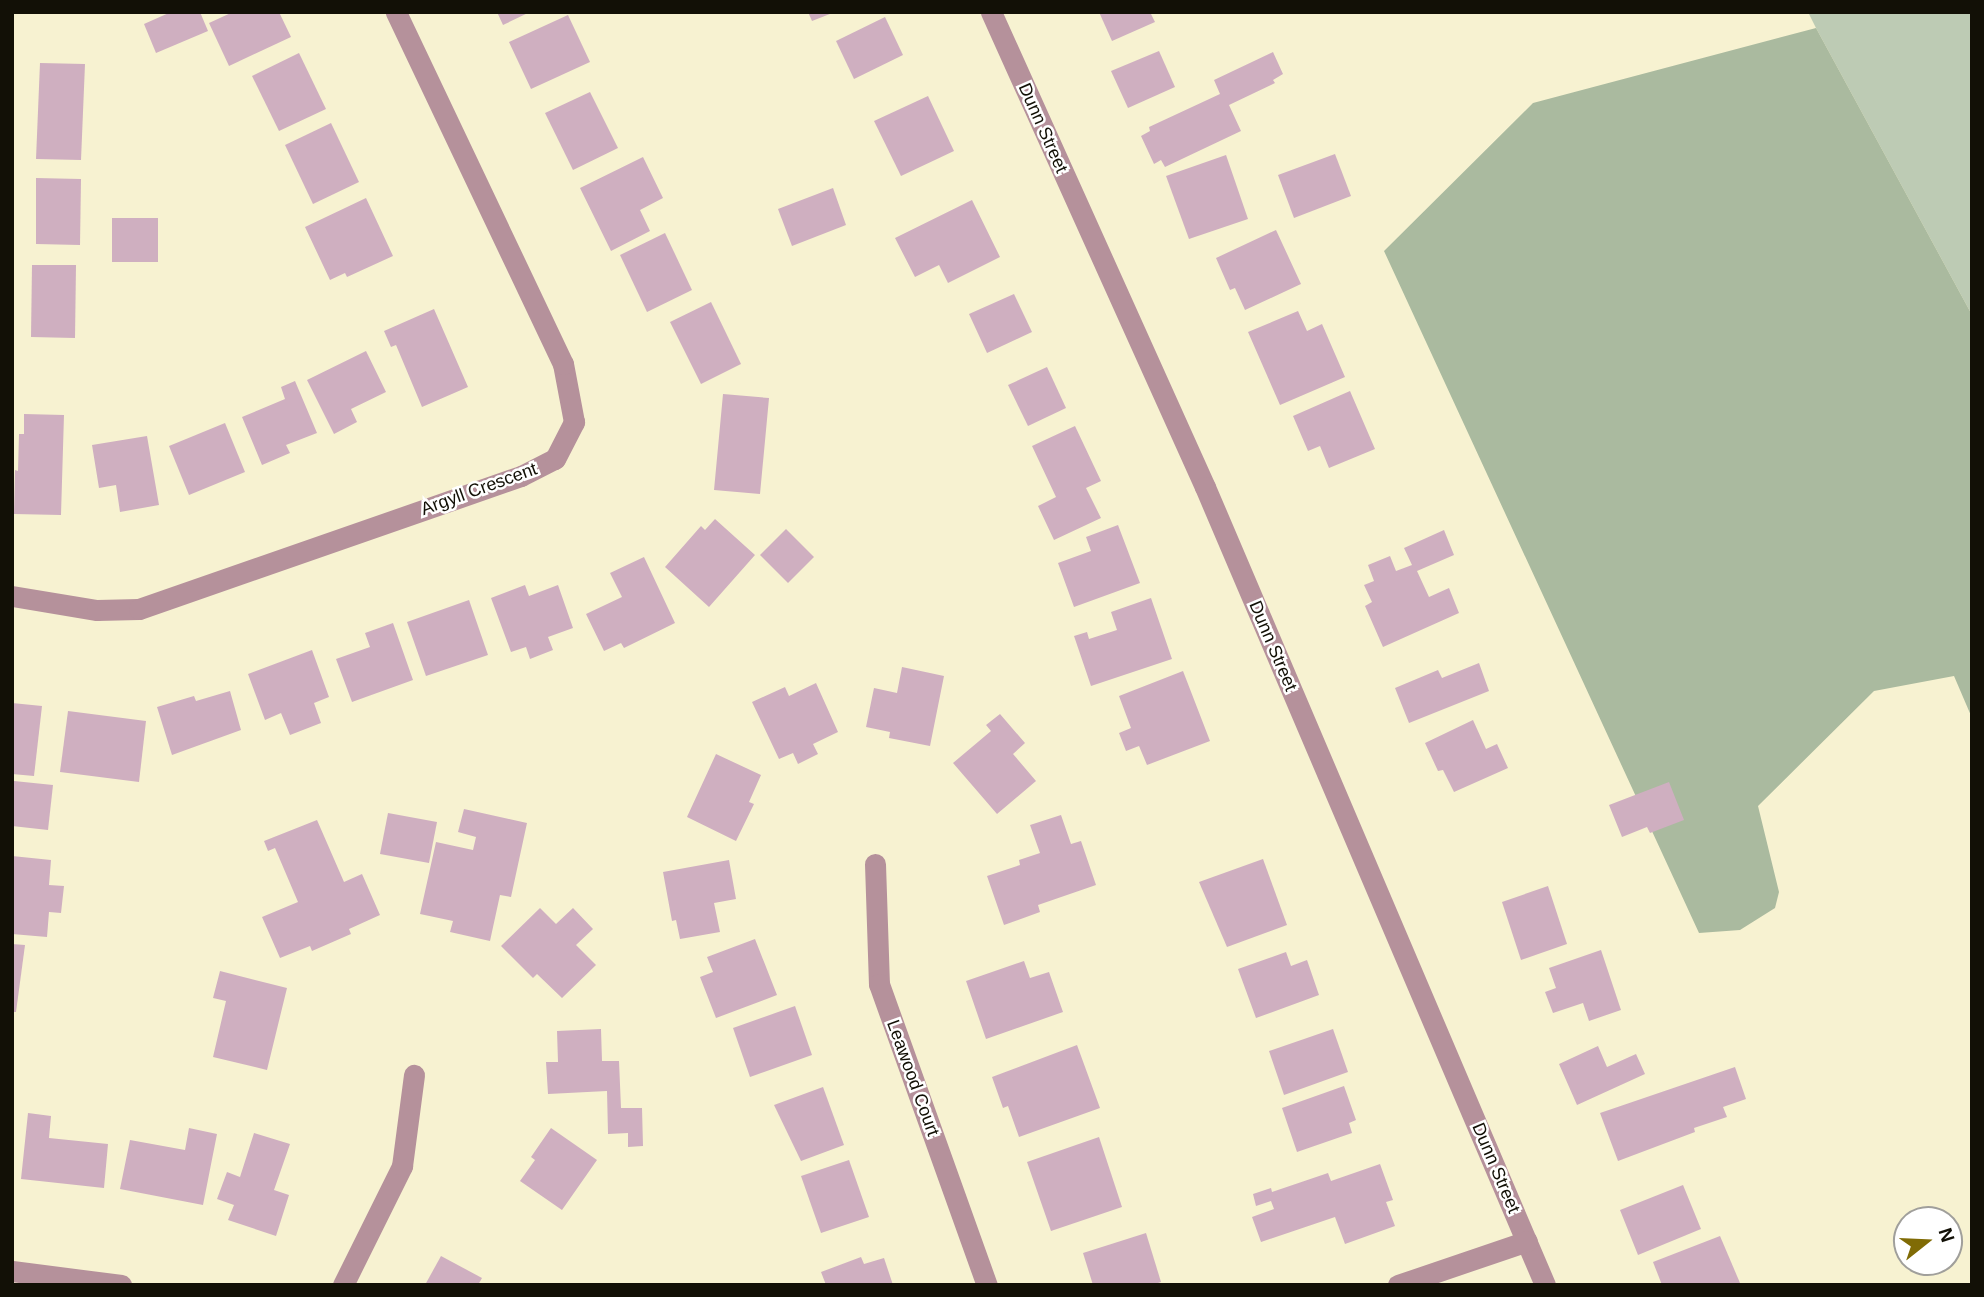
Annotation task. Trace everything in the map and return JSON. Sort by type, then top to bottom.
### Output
[{"type":"street","name":"Argyll Crescent","points":[[12,596],[97,610],[139,609],[521,476],[555,459],[574,422],[563,364],[396,12]]},
{"type":"street","name":"Dunn Street","points":[[991,12],[1210,500],[1545,1285]]},
{"type":"street","name":"Leawood Court","points":[[876,864],[879,984],[987,1285]]},
{"type":"street","points":[[343,1285],[402,1166],[414,1075]]},
{"type":"street","points":[[1398,1285],[1527,1241]]},
{"type":"street","points":[[12,1271],[121,1285]]},
{"type":"green space","points":[[1808,12],[1972,12],[1972,315],[1816,28]]},
{"type":"green space","points":[[1816,28],[1972,315],[1972,718],[1954,676],[1874,691],[1758,806],[1779,892],[1775,908],[1740,930],[1699,933],[1384,251],[1533,103]]},
{"type":"building","points":[[171,12],[200,12],[208,31],[156,53],[144,24]]},
{"type":"building","points":[[233,12],[279,12],[291,37],[229,66],[209,23]]},
{"type":"building","points":[[497,12],[530,12],[503,25]]},
{"type":"building","points":[[808,12],[835,12],[812,21]]},
{"type":"building","points":[[1099,12],[1150,12],[1155,22],[1112,41]]},
{"type":"building","points":[[568,15],[590,62],[531,89],[509,42]]},
{"type":"building","points":[[885,17],[903,55],[854,79],[836,41]]},
{"type":"building","points":[[1159,51],[1175,87],[1128,108],[1111,71]]},
{"type":"building","points":[[1273,52],[1283,74],[1273,80],[1275,83],[1229,105],[1241,131],[1165,167],[1161,160],[1154,164],[1141,136],[1150,131],[1149,127],[1220,94],[1214,80]]},
{"type":"building","points":[[299,53],[326,109],[279,131],[252,76]]},
{"type":"building","points":[[40,63],[85,64],[81,160],[36,159]]},
{"type":"building","points":[[590,92],[618,148],[573,170],[545,113]]},
{"type":"building","points":[[928,96],[954,151],[901,176],[874,121]]},
{"type":"building","points":[[331,123],[359,182],[313,204],[285,145]]},
{"type":"building","points":[[1335,154],[1351,196],[1294,218],[1278,175]]},
{"type":"building","points":[[1226,155],[1248,219],[1189,239],[1166,176]]},
{"type":"building","points":[[643,157],[663,198],[640,210],[650,231],[611,251],[580,188]]},
{"type":"building","points":[[36,178],[81,179],[80,245],[36,244]]},
{"type":"building","points":[[833,188],[846,225],[792,246],[778,209]]},
{"type":"building","points":[[366,198],[393,256],[347,277],[345,273],[330,280],[305,227]]},
{"type":"building","points":[[972,200],[1000,257],[948,283],[939,265],[915,277],[895,238]]},
{"type":"building","points":[[112,218],[158,218],[158,262],[112,262]]},
{"type":"building","points":[[1276,230],[1301,284],[1245,310],[1235,288],[1230,290],[1216,258]]},
{"type":"building","points":[[665,233],[692,290],[647,312],[620,255]]},
{"type":"building","points":[[32,265],[76,265],[75,338],[31,337]]},
{"type":"building","points":[[1014,294],[1032,332],[987,353],[969,314]]},
{"type":"building","points":[[711,302],[741,364],[701,384],[670,322]]},
{"type":"building","points":[[434,309],[468,387],[422,407],[396,345],[391,347],[384,331]]},
{"type":"building","points":[[1298,311],[1307,331],[1322,324],[1345,377],[1280,405],[1248,332]]},
{"type":"building","points":[[366,351],[386,392],[351,409],[357,422],[334,434],[307,380]]},
{"type":"building","points":[[1047,367],[1066,408],[1028,426],[1008,385]]},
{"type":"building","points":[[295,381],[317,433],[286,445],[290,453],[262,465],[242,417],[285,399],[281,387]]},
{"type":"building","points":[[1350,391],[1375,449],[1329,468],[1320,446],[1308,451],[1293,416]]},
{"type":"building","points":[[723,394],[769,398],[760,494],[714,490]]},
{"type":"building","points":[[24,414],[64,415],[61,515],[14,514],[15,470],[18,471],[19,434],[24,434]]},
{"type":"building","points":[[225,423],[245,472],[189,495],[169,446]]},
{"type":"building","points":[[1075,426],[1101,481],[1086,488],[1101,518],[1054,540],[1038,506],[1056,497],[1032,446]]},
{"type":"building","points":[[147,436],[159,505],[120,512],[116,485],[99,488],[92,445]]},
{"type":"building","points":[[715,519],[755,555],[709,607],[665,567],[701,526],[705,530]]},
{"type":"building","points":[[1118,525],[1140,583],[1074,607],[1058,563],[1091,551],[1086,537]]},
{"type":"building","points":[[786,529],[814,557],[788,583],[760,555]]},
{"type":"building","points":[[1444,530],[1454,555],[1417,571],[1429,597],[1449,588],[1459,613],[1383,647],[1365,606],[1372,602],[1364,585],[1374,581],[1368,565],[1390,556],[1396,571],[1412,565],[1404,548]]},
{"type":"building","points":[[644,557],[675,623],[624,648],[621,643],[604,651],[586,614],[622,597],[610,573]]},
{"type":"building","points":[[525,585],[529,596],[558,585],[573,628],[548,637],[553,650],[530,659],[526,647],[511,652],[491,598]]},
{"type":"building","points":[[1151,598],[1172,659],[1091,686],[1074,636],[1087,632],[1089,639],[1117,630],[1111,612]]},
{"type":"building","points":[[469,600],[488,655],[426,676],[407,622]]},
{"type":"building","points":[[393,623],[413,680],[352,702],[336,659],[370,647],[365,633]]},
{"type":"building","points":[[312,650],[329,697],[314,703],[321,723],[290,735],[281,713],[265,720],[248,674]]},
{"type":"building","points":[[1479,663],[1489,691],[1409,723],[1395,688],[1438,670],[1442,678]]},
{"type":"building","points":[[902,667],[944,676],[930,746],[889,738],[890,732],[866,727],[874,688],[897,693]]},
{"type":"building","points":[[1183,671],[1210,741],[1147,765],[1139,746],[1126,751],[1119,733],[1131,728],[1119,696]]},
{"type":"building","points":[[816,683],[838,732],[813,744],[818,754],[798,764],[793,753],[779,759],[752,702],[785,687],[789,696]]},
{"type":"building","points":[[230,691],[241,730],[172,755],[157,707],[194,696],[196,701]]},
{"type":"building","points":[[12,703],[42,706],[34,776],[12,774]]},
{"type":"building","points":[[68,711],[146,721],[139,782],[60,772]]},
{"type":"building","points":[[1000,714],[1025,743],[1013,754],[1036,781],[997,814],[953,763],[991,731],[986,725]]},
{"type":"building","points":[[1473,720],[1486,749],[1497,744],[1508,768],[1454,792],[1443,770],[1438,771],[1425,743]]},
{"type":"building","points":[[716,754],[761,775],[749,802],[754,804],[736,841],[687,817]]},
{"type":"building","points":[[14,781],[53,785],[48,830],[12,826]]},
{"type":"building","points":[[1669,782],[1684,820],[1650,833],[1647,827],[1622,837],[1609,805]]},
{"type":"building","points":[[464,809],[527,823],[511,897],[500,895],[490,941],[450,932],[453,921],[420,914],[436,842],[473,850],[476,837],[458,832]]},
{"type":"building","points":[[388,813],[437,822],[429,863],[380,854]]},
{"type":"building","points":[[1061,815],[1071,844],[1081,841],[1096,885],[1038,905],[1040,912],[1004,925],[987,876],[1020,865],[1019,860],[1040,853],[1030,825]]},
{"type":"building","points":[[317,820],[344,882],[362,874],[380,915],[349,929],[351,934],[312,951],[310,946],[280,958],[262,917],[298,902],[275,848],[268,851],[264,841]]},
{"type":"building","points":[[12,856],[51,860],[49,885],[64,886],[61,913],[49,912],[47,937],[12,934]]},
{"type":"building","points":[[1263,859],[1287,925],[1227,947],[1199,882]]},
{"type":"building","points":[[729,860],[736,899],[714,903],[720,932],[680,939],[676,920],[672,921],[663,872]]},
{"type":"building","points":[[1548,886],[1567,944],[1521,960],[1502,902]]},
{"type":"building","points":[[540,908],[556,924],[573,908],[593,929],[576,945],[596,965],[562,998],[537,974],[533,978],[501,946]]},
{"type":"building","points":[[755,939],[777,995],[716,1018],[700,977],[713,972],[707,957]]},
{"type":"building","points":[[12,944],[25,945],[16,1012],[12,1012]]},
{"type":"building","points":[[1601,950],[1621,1010],[1589,1021],[1583,1003],[1553,1013],[1545,992],[1556,988],[1549,968]]},
{"type":"building","points":[[1286,952],[1291,966],[1307,960],[1319,995],[1256,1018],[1238,969]]},
{"type":"building","points":[[1024,961],[1030,978],[1049,972],[1063,1012],[986,1039],[966,981]]},
{"type":"building","points":[[220,971],[287,988],[267,1070],[213,1057],[226,1001],[213,998]]},
{"type":"building","points":[[795,1006],[812,1055],[750,1077],[733,1028]]},
{"type":"building","points":[[601,1029],[602,1061],[619,1061],[621,1108],[642,1108],[643,1146],[628,1147],[628,1133],[608,1134],[607,1091],[548,1094],[546,1062],[558,1062],[557,1031]]},
{"type":"building","points":[[1333,1029],[1348,1072],[1284,1095],[1269,1051]]},
{"type":"building","points":[[1077,1045],[1100,1108],[1019,1137],[1008,1106],[1003,1108],[992,1077]]},
{"type":"building","points":[[1598,1046],[1607,1067],[1636,1054],[1645,1074],[1577,1105],[1559,1064]]},
{"type":"building","points":[[1735,1067],[1746,1099],[1723,1107],[1727,1117],[1694,1128],[1695,1132],[1618,1161],[1600,1113]]},
{"type":"building","points":[[1344,1086],[1356,1120],[1349,1123],[1352,1133],[1297,1152],[1282,1108]]},
{"type":"building","points":[[823,1087],[844,1145],[801,1161],[774,1105]]},
{"type":"building","points":[[28,1113],[51,1116],[49,1138],[108,1144],[104,1188],[21,1179]]},
{"type":"building","points":[[189,1128],[217,1134],[203,1205],[120,1189],[130,1140],[185,1150]]},
{"type":"building","points":[[551,1128],[597,1160],[562,1210],[520,1181],[535,1160],[531,1157]]},
{"type":"building","points":[[254,1133],[290,1144],[274,1190],[289,1195],[276,1236],[228,1220],[234,1205],[217,1199],[227,1172],[240,1177]]},
{"type":"building","points":[[1099,1137],[1122,1207],[1051,1231],[1027,1162]]},
{"type":"building","points":[[849,1160],[869,1217],[821,1233],[801,1176]]},
{"type":"building","points":[[1380,1164],[1393,1200],[1386,1202],[1395,1226],[1345,1244],[1335,1217],[1261,1242],[1252,1217],[1274,1209],[1271,1201],[1256,1206],[1253,1194],[1271,1188],[1272,1192],[1328,1173],[1331,1181]]},
{"type":"building","points":[[1683,1185],[1701,1229],[1638,1255],[1620,1210]]},
{"type":"building","points":[[1146,1233],[1161,1282],[1152,1285],[1093,1285],[1083,1253]]},
{"type":"building","points":[[1720,1236],[1740,1283],[1662,1285],[1653,1262]]},
{"type":"building","points":[[441,1256],[482,1278],[478,1285],[425,1285]]},
{"type":"building","points":[[861,1257],[864,1264],[884,1258],[893,1285],[826,1285],[821,1272]]}]
